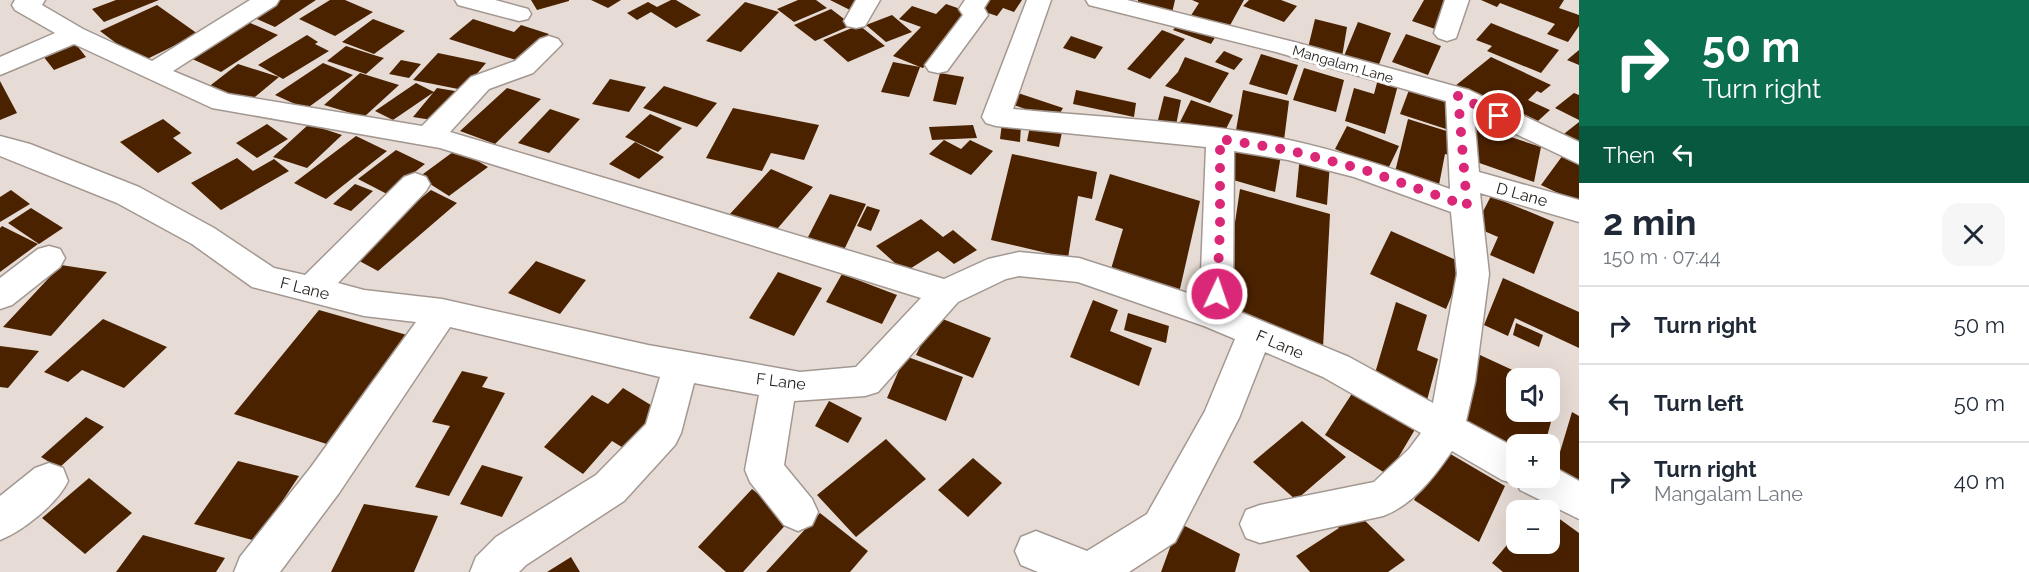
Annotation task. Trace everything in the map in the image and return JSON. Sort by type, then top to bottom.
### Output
[{"type":"street","points":[[153,72],[267,0]]},
{"type":"street","points":[[467,0],[519,14]]},
{"type":"street","points":[[938,65],[976,15],[971,9],[977,0]]},
{"type":"street","name":"D Lane","points":[[1039,0],[996,117],[1220,139],[1288,150],[1466,192],[1579,211]]},
{"type":"street","name":"Mangalam Lane","points":[[1098,0],[1285,47],[1458,96],[1579,154]]},
{"type":"street","points":[[1447,33],[1456,0]]},
{"type":"street","points":[[19,2],[74,34],[222,102],[442,139],[946,293]]},
{"type":"street","points":[[0,68],[74,34]]},
{"type":"street","points":[[428,137],[480,83],[524,67],[549,44]]},
{"type":"street","points":[[1260,524],[1383,498],[1423,461],[1445,430],[1457,382],[1473,274],[1458,96]]},
{"type":"street","points":[[1216,316],[1220,228],[1220,139]]},
{"type":"street","name":"F Lane","points":[[0,146],[20,151],[128,195],[202,236],[264,278],[364,303],[442,312],[681,366],[800,387],[865,381],[946,293],[999,268],[1019,264],[1079,270],[1216,316],[1336,368],[1506,463]]},
{"type":"street","points":[[311,290],[416,184]]},
{"type":"street","points":[[0,296],[49,258]]},
{"type":"street","points":[[255,572],[325,480],[442,312]]},
{"type":"street","points":[[1092,572],[1161,528],[1220,418],[1255,333]]},
{"type":"street","points":[[491,572],[511,551],[610,488],[662,433],[681,366]]},
{"type":"street","points":[[779,383],[764,470],[798,512]]},
{"type":"street","points":[[0,521],[49,481]]},
{"type":"street","points":[[1554,488],[1579,501]]},
{"type":"street","points":[[1036,550],[1087,572]]},
{"type":"building","points":[[116,0],[159,0],[104,22],[92,9]]},
{"type":"building","points":[[276,0],[316,0],[275,27],[250,16]]},
{"type":"building","points":[[330,0],[345,0],[373,12],[335,36],[299,19]]},
{"type":"building","points":[[531,0],[569,0],[569,1],[537,10]]},
{"type":"building","points":[[591,0],[621,0],[608,8]]},
{"type":"building","points":[[676,0],[701,15],[676,28],[651,12],[637,20],[627,13],[648,2],[657,7]]},
{"type":"building","points":[[798,0],[816,0],[827,8],[794,22],[777,9]]},
{"type":"building","points":[[830,0],[855,0],[862,4],[852,11]]},
{"type":"building","points":[[980,0],[1022,0],[1014,12],[1003,8],[997,16],[973,8]]},
{"type":"building","points":[[1138,0],[1175,0],[1172,13],[1137,6]]},
{"type":"building","points":[[1192,0],[1244,0],[1228,29],[1190,17],[1199,3]]},
{"type":"building","points":[[1249,0],[1281,0],[1297,6],[1284,22],[1243,6]]},
{"type":"building","points":[[1424,0],[1451,0],[1435,29],[1412,21]]},
{"type":"building","points":[[1481,0],[1564,0],[1559,8],[1579,15],[1579,26],[1568,42],[1547,34],[1555,24],[1500,3],[1497,7]]},
{"type":"building","points":[[745,2],[779,12],[741,52],[706,41]]},
{"type":"building","points":[[946,4],[972,13],[923,68],[893,56],[921,27],[899,19],[912,6],[936,14]]},
{"type":"building","points":[[157,5],[198,34],[141,62],[100,31]]},
{"type":"building","points":[[831,9],[852,25],[815,41],[794,25]]},
{"type":"building","points":[[892,15],[912,32],[886,42],[866,25]]},
{"type":"building","points":[[373,19],[405,31],[374,54],[342,42]]},
{"type":"building","points":[[473,19],[514,32],[521,25],[549,34],[519,61],[449,39]]},
{"type":"building","points":[[1315,19],[1347,27],[1342,57],[1308,48]]},
{"type":"building","points":[[248,22],[278,35],[221,72],[190,58]]},
{"type":"building","points":[[1358,22],[1391,33],[1378,67],[1344,56]]},
{"type":"building","points":[[1179,23],[1216,36],[1211,44],[1173,30]]},
{"type":"building","points":[[1491,23],[1559,50],[1541,73],[1487,51],[1492,46],[1476,40]]},
{"type":"building","points":[[859,25],[885,46],[848,62],[823,40]]},
{"type":"building","points":[[1162,30],[1185,39],[1150,79],[1127,69]]},
{"type":"building","points":[[1406,34],[1441,46],[1428,75],[1392,62]]},
{"type":"building","points":[[307,35],[318,42],[315,44],[329,51],[283,79],[258,65]]},
{"type":"building","points":[[1071,36],[1103,47],[1095,59],[1063,48]]},
{"type":"building","points":[[75,43],[86,57],[54,70],[43,56]]},
{"type":"building","points":[[346,46],[384,58],[366,74],[327,61]]},
{"type":"building","points":[[1579,50],[1579,65],[1567,60]]},
{"type":"building","points":[[1224,51],[1243,59],[1234,70],[1215,62]]},
{"type":"building","points":[[438,53],[486,63],[463,90],[413,80]]},
{"type":"building","points":[[1261,54],[1298,65],[1287,95],[1249,84]]},
{"type":"building","points":[[1185,57],[1229,73],[1210,103],[1165,86],[1178,72]]},
{"type":"building","points":[[1491,57],[1551,85],[1541,93],[1537,91],[1528,100],[1550,110],[1538,121],[1515,110],[1510,114],[1455,86]]},
{"type":"building","points":[[401,60],[421,64],[409,78],[389,74]]},
{"type":"building","points":[[893,62],[920,67],[909,97],[881,92]]},
{"type":"building","points":[[323,63],[353,75],[306,109],[275,95]]},
{"type":"building","points":[[238,64],[279,77],[249,102],[207,88]]},
{"type":"building","points":[[1304,68],[1344,80],[1336,112],[1293,100]]},
{"type":"building","points":[[360,73],[399,85],[364,117],[324,105]]},
{"type":"building","points":[[940,73],[964,77],[956,105],[933,101]]},
{"type":"building","points":[[610,79],[646,87],[629,112],[592,104]]},
{"type":"building","points":[[1378,79],[1398,85],[1385,134],[1345,121],[1354,88],[1374,94]]},
{"type":"building","points":[[0,81],[17,113],[0,120]]},
{"type":"building","points":[[416,83],[434,92],[393,120],[375,111]]},
{"type":"building","points":[[664,86],[717,103],[697,127],[643,108]]},
{"type":"building","points":[[437,88],[461,92],[438,121],[413,117]]},
{"type":"building","points":[[507,88],[541,99],[495,144],[460,131]]},
{"type":"building","points":[[1076,90],[1136,103],[1134,117],[1073,104]]},
{"type":"building","points":[[1243,90],[1289,101],[1283,148],[1235,136]]},
{"type":"building","points":[[1409,90],[1456,105],[1449,130],[1400,114]]},
{"type":"building","points":[[1018,93],[1063,108],[1056,120],[1011,104]]},
{"type":"building","points":[[1574,93],[1579,95],[1579,120],[1555,108]]},
{"type":"building","points":[[1164,96],[1181,100],[1176,125],[1158,120]]},
{"type":"building","points":[[1191,100],[1233,115],[1222,137],[1180,122]]},
{"type":"building","points":[[733,108],[819,125],[804,160],[771,153],[762,171],[706,158]]},
{"type":"building","points":[[550,109],[580,119],[549,153],[518,143]]},
{"type":"building","points":[[650,114],[682,128],[658,152],[625,137]]},
{"type":"building","points":[[163,119],[181,133],[173,138],[192,153],[158,173],[120,142]]},
{"type":"building","points":[[1408,119],[1453,133],[1449,155],[1445,154],[1438,190],[1394,176]]},
{"type":"building","points":[[1579,122],[1579,147],[1560,137]]},
{"type":"building","points":[[1002,123],[1021,126],[1020,142],[1000,139]]},
{"type":"building","points":[[267,124],[288,139],[257,158],[236,143]]},
{"type":"building","points":[[309,124],[342,135],[307,168],[273,157]]},
{"type":"building","points":[[973,125],[977,138],[932,140],[929,127]]},
{"type":"building","points":[[1474,125],[1541,147],[1534,182],[1465,158]]},
{"type":"building","points":[[1030,126],[1062,132],[1059,147],[1027,141]]},
{"type":"building","points":[[1347,126],[1399,146],[1387,171],[1335,149]]},
{"type":"building","points":[[356,136],[387,151],[326,199],[294,183]]},
{"type":"building","points":[[944,140],[961,149],[970,140],[993,151],[971,175],[929,154]]},
{"type":"building","points":[[1231,141],[1281,155],[1275,192],[1223,177]]},
{"type":"building","points":[[635,142],[664,157],[639,179],[609,164]]},
{"type":"building","points":[[457,149],[488,167],[449,196],[419,177]]},
{"type":"building","points":[[396,150],[425,164],[387,194],[358,179]]},
{"type":"building","points":[[1012,154],[1097,172],[1092,199],[1078,196],[1068,258],[991,240]]},
{"type":"building","points":[[1300,155],[1330,162],[1327,205],[1296,197]]},
{"type":"building","points":[[1563,155],[1579,162],[1579,203],[1541,185]]},
{"type":"building","points":[[237,158],[253,171],[274,159],[289,171],[221,210],[191,183]]},
{"type":"building","points":[[771,169],[813,187],[772,235],[729,215]]},
{"type":"building","points":[[1110,174],[1200,201],[1177,302],[1108,279],[1123,229],[1095,220]]},
{"type":"building","points":[[355,184],[373,191],[351,211],[333,204]]},
{"type":"building","points":[[1240,189],[1330,214],[1323,348],[1221,316]]},
{"type":"building","points":[[11,190],[30,204],[0,222],[0,197]]},
{"type":"building","points":[[431,190],[457,203],[378,271],[350,256]]},
{"type":"building","points":[[830,194],[866,204],[843,252],[806,241]]},
{"type":"building","points":[[1491,196],[1554,222],[1534,274],[1490,255],[1498,237],[1475,227]]},
{"type":"building","points":[[867,206],[880,210],[871,231],[857,226]]},
{"type":"building","points":[[31,208],[63,228],[39,244],[8,223]]},
{"type":"building","points":[[921,219],[943,237],[953,230],[977,250],[954,264],[938,251],[905,272],[876,246]]},
{"type":"building","points":[[2,226],[38,244],[0,272],[0,228]]},
{"type":"building","points":[[1391,231],[1465,264],[1446,309],[1370,274]]},
{"type":"building","points":[[536,261],[586,280],[560,314],[508,293]]},
{"type":"building","points":[[61,265],[107,272],[51,336],[3,327]]},
{"type":"building","points":[[778,272],[822,288],[794,336],[749,318]]},
{"type":"building","points":[[842,274],[897,295],[882,324],[826,302]]},
{"type":"building","points":[[1503,278],[1579,312],[1579,348],[1515,318],[1508,336],[1484,325]]},
{"type":"building","points":[[1093,300],[1118,310],[1110,331],[1152,348],[1139,386],[1070,357]]},
{"type":"building","points":[[1396,302],[1427,315],[1417,350],[1438,359],[1426,404],[1373,380]]},
{"type":"building","points":[[319,310],[414,337],[336,447],[234,414]]},
{"type":"building","points":[[1128,313],[1169,326],[1166,343],[1124,330]]},
{"type":"building","points":[[935,316],[991,338],[973,378],[916,355]]},
{"type":"building","points":[[103,319],[167,347],[124,388],[82,370],[68,382],[44,372]]},
{"type":"building","points":[[1516,323],[1543,335],[1539,347],[1513,335]]},
{"type":"building","points":[[0,346],[39,351],[8,388],[0,387]]},
{"type":"building","points":[[1480,355],[1508,368],[1506,368],[1506,422],[1551,422],[1548,434],[1506,434],[1506,445],[1457,421]]},
{"type":"building","points":[[905,356],[963,377],[946,421],[887,398]]},
{"type":"building","points":[[462,371],[488,377],[482,387],[505,393],[449,496],[415,487],[450,426],[432,422]]},
{"type":"building","points":[[623,388],[659,410],[625,449],[612,441],[583,474],[544,447],[592,395],[608,404]]},
{"type":"building","points":[[1355,389],[1417,426],[1388,475],[1325,435]]},
{"type":"building","points":[[829,401],[862,418],[848,443],[815,426]]},
{"type":"building","points":[[1572,412],[1579,416],[1579,484],[1560,475],[1560,452]]},
{"type":"building","points":[[86,417],[104,427],[59,468],[41,457]]},
{"type":"building","points":[[1302,421],[1346,457],[1296,500],[1253,462]]},
{"type":"building","points":[[886,439],[926,479],[856,537],[817,495]]},
{"type":"building","points":[[1442,449],[1505,486],[1479,542],[1414,500]]},
{"type":"building","points":[[973,458],[1002,483],[968,517],[938,490]]},
{"type":"building","points":[[238,461],[299,476],[256,541],[194,524]]},
{"type":"building","points":[[482,465],[523,477],[502,517],[460,504]]},
{"type":"building","points":[[89,478],[132,513],[85,554],[42,518]]},
{"type":"building","points":[[752,489],[790,520],[743,572],[726,572],[698,547]]},
{"type":"building","points":[[364,504],[438,516],[414,572],[331,572]]},
{"type":"building","points":[[1353,509],[1405,560],[1388,572],[1310,572],[1296,556],[1339,528],[1333,522]]},
{"type":"building","points":[[820,513],[868,551],[850,572],[766,572]]},
{"type":"building","points":[[1560,519],[1579,533],[1579,572],[1503,572],[1492,563],[1506,546],[1506,554],[1560,554]]},
{"type":"building","points":[[1179,523],[1240,554],[1235,572],[1161,572]]},
{"type":"building","points":[[143,535],[225,558],[216,572],[116,572]]},
{"type":"building","points":[[571,557],[580,572],[547,572]]},
{"type":"route","points":[[1217,294],[1220,139],[1288,150],[1362,169],[1467,206],[1458,96],[1499,116]]}]
